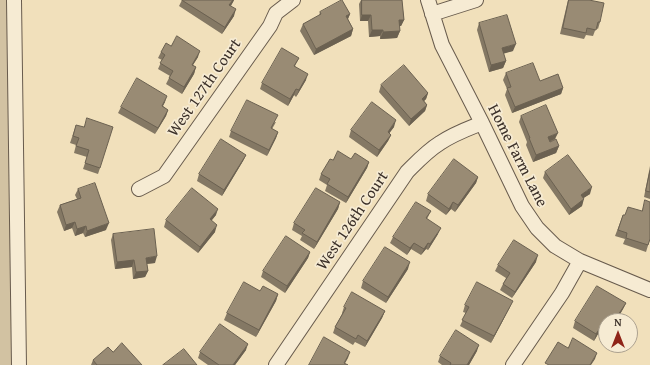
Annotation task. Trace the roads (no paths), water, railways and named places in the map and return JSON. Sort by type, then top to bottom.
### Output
[{"type":"street","points":[[14,0],[19,365]]},
{"type":"street","name":"West 127th Court","points":[[140,189],[164,176],[270,26],[276,13],[293,0]]},
{"type":"street","name":"Home Farm Lane","points":[[428,0],[442,45],[522,206],[533,222],[545,237],[555,246],[580,261],[650,290]]},
{"type":"street","points":[[432,14],[476,0]]},
{"type":"street","name":"West 126th Court","points":[[276,365],[407,172],[423,156],[440,143],[456,134],[482,123]]},
{"type":"street","points":[[513,365],[562,292],[580,261]]}]
